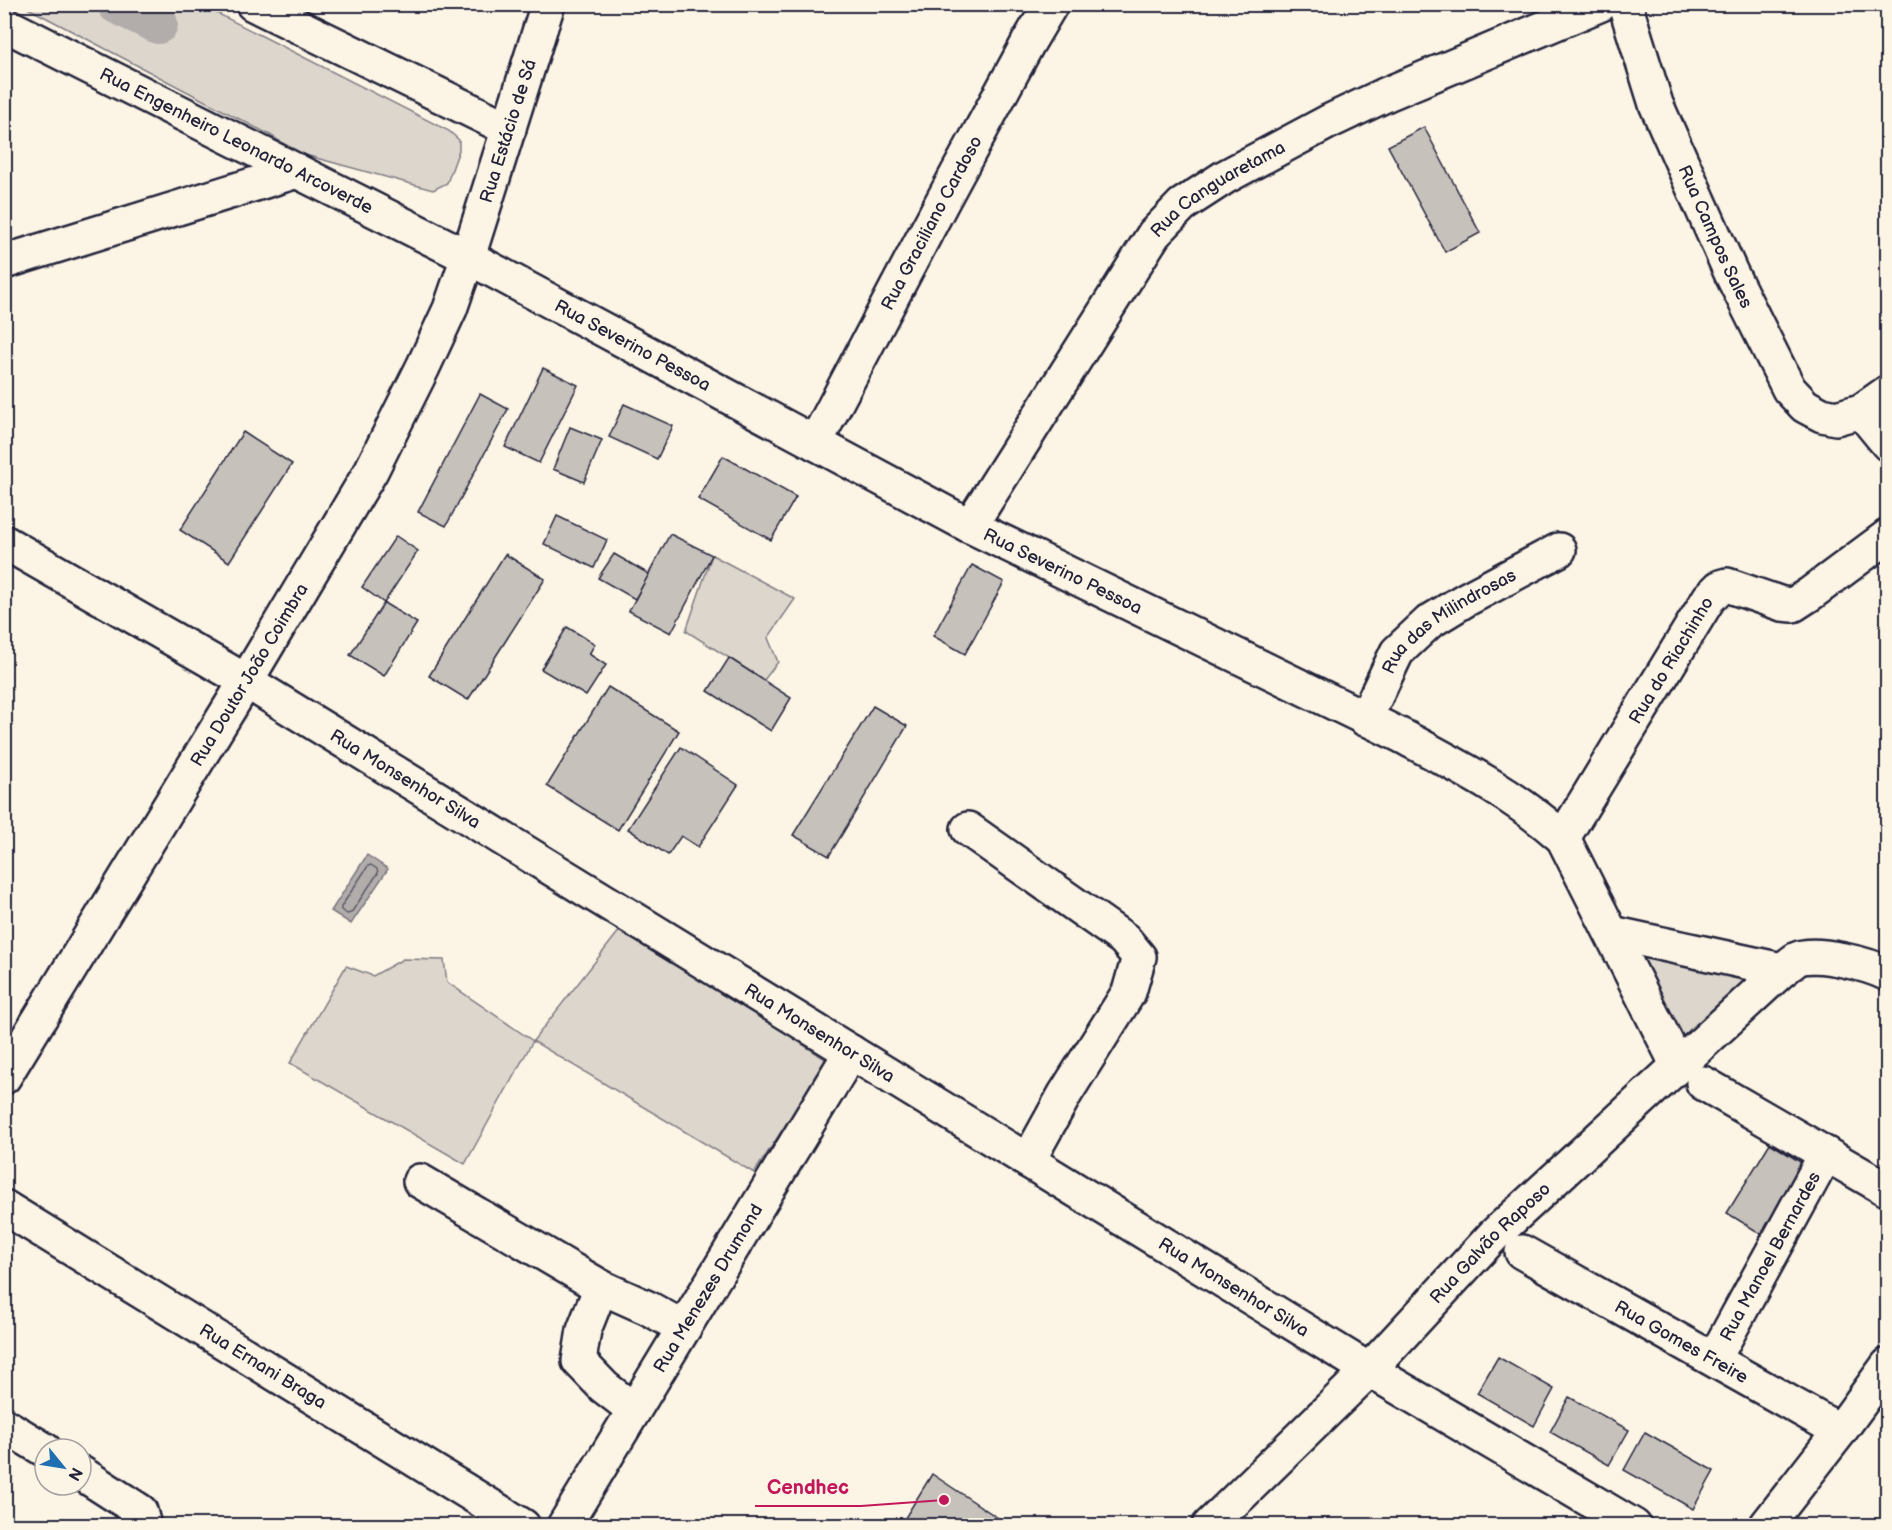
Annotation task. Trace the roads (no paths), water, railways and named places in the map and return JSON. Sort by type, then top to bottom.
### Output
[{"type":"street","points":[[254,4],[509,129]]},
{"type":"street","name":"Rua Estácio de Sá","points":[[468,257],[548,4]]},
{"type":"street","name":"Rua Graciliano Cardoso","points":[[815,442],[1028,43],[1052,4]]},
{"type":"street","name":"Rua Canguaretama","points":[[970,526],[1154,234],[1182,205],[1225,177],[1328,122],[1407,85],[1601,4]]},
{"type":"street","name":"Rua Campos Sales","points":[[1625,4],[1656,104],[1731,273],[1789,389],[1805,406],[1822,416],[1836,418],[1860,411]]},
{"type":"street","name":"Rua Engenheiro Leonardo Arcoverde","points":[[4,24],[468,257]]},
{"type":"street","points":[[4,262],[297,171]]},
{"type":"street","name":"Rua Severino Pessoa","points":[[468,257],[970,526],[1365,718],[1469,772],[1516,801],[1563,838],[1612,933],[1690,1074]]},
{"type":"street","name":"Rua Doutor João Coimbra","points":[[4,1077],[246,681],[371,471],[450,309],[468,257]]},
{"type":"street","points":[[1887,392],[1860,411],[1887,444]]},
{"type":"street","name":"Rua do Riachinho","points":[[1563,838],[1709,598],[1720,587],[1727,585],[1738,587],[1782,604],[1792,605],[1887,536]]},
{"type":"street","name":"Rua Monsenhor Silva","points":[[4,542],[246,681],[1369,1370],[1634,1526]]},
{"type":"street","name":"Rua das Milindrosas","points":[[1365,718],[1397,652],[1429,622],[1465,600],[1559,550]]},
{"type":"street","points":[[968,829],[1124,939],[1139,957],[1130,992],[1065,1094],[1028,1161]]},
{"type":"street","points":[[1612,933],[1782,970]]},
{"type":"street","name":"Rua Galvão Raposo","points":[[1209,1526],[1369,1370],[1494,1235],[1690,1074],[1782,970],[1798,958],[1826,957],[1874,967],[1887,974]]},
{"type":"street","name":"Rua Menezes Drumond","points":[[564,1526],[851,1052]]},
{"type":"street","points":[[1690,1074],[1887,1190]]},
{"type":"street","name":"Rua Manoel Bernardes","points":[[1714,1359],[1826,1154]]},
{"type":"street","points":[[420,1181],[601,1287],[648,1308],[684,1328]]},
{"type":"street","name":"Rua Ernani Braga","points":[[4,1208],[523,1526]]},
{"type":"street","name":"Rua Gomes Freire","points":[[1522,1252],[1840,1431]]},
{"type":"street","points":[[601,1287],[584,1330],[579,1361],[604,1387],[634,1410]]},
{"type":"street","points":[[1766,1526],[1840,1431],[1887,1365]]},
{"type":"street","points":[[4,1425],[33,1443]]},
{"type":"street","points":[[93,1481],[140,1510],[144,1526]]},
{"type":"water","points":[[367,855],[388,869],[351,924],[331,911]]},
{"type":"waterway","points":[[117,4],[158,24]]},
{"type":"place","name":"Cendhec","points":[[944,1500]]}]
